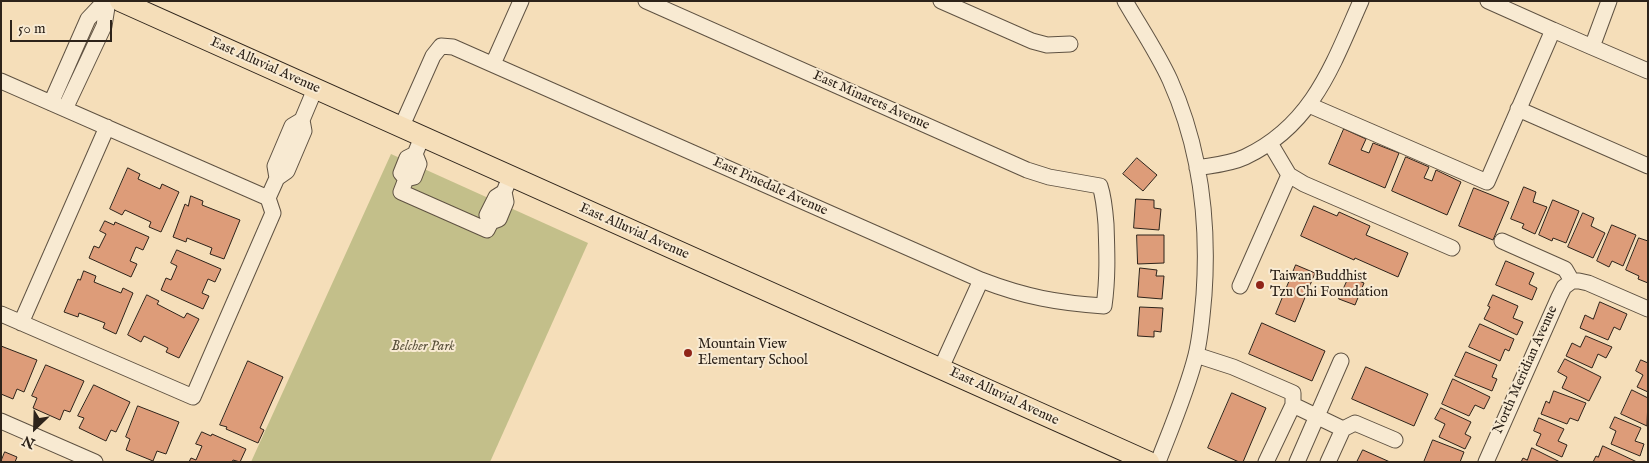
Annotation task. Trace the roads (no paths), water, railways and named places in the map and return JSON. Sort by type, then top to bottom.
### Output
[{"type":"main road","name":"East Alluvial Avenue","points":[[120,1],[401,128],[419,146],[507,185],[942,368],[1149,462]]},
{"type":"street","points":[[58,106],[88,19],[107,1]]},
{"type":"street","points":[[493,64],[521,1]]},
{"type":"street","name":"East Minarets Avenue","points":[[646,1],[1027,170],[1049,177],[1100,186],[1103,194],[1107,239],[1108,279],[1104,306]]},
{"type":"street","points":[[941,1],[1032,41],[1047,45],[1070,44]]},
{"type":"street","points":[[1124,1],[1170,80],[1190,136],[1203,205],[1206,253],[1202,316],[1196,355],[1188,384],[1158,462]]},
{"type":"street","points":[[1197,168],[1223,164],[1245,157],[1270,143],[1290,126],[1319,91],[1361,1]]},
{"type":"street","points":[[1488,1],[1648,71]]},
{"type":"street","points":[[1592,47],[1610,1]]},
{"type":"street","points":[[1309,105],[1487,182],[1553,30]]},
{"type":"street","name":"East Pinedale Avenue","points":[[401,128],[433,56],[441,46],[454,47],[981,280],[1009,291],[1042,299],[1104,306]]},
{"type":"street","points":[[1,81],[268,198]]},
{"type":"street","points":[[1,314],[193,398],[273,213],[268,198],[276,178],[287,171],[304,131],[302,120],[315,89]]},
{"type":"street","points":[[1518,109],[1648,166]]},
{"type":"street","points":[[21,322],[107,128]]},
{"type":"street","points":[[1270,143],[1289,175],[1304,184],[1452,248]]},
{"type":"street","points":[[419,146],[407,158],[401,172],[406,180],[401,192],[487,230],[491,222],[488,215],[496,197],[507,185]]},
{"type":"street","points":[[1240,286],[1289,175]]},
{"type":"street","points":[[1502,241],[1565,269],[1572,281],[1588,283],[1648,309]]},
{"type":"street","points":[[942,368],[981,280]]},
{"type":"street","name":"North Meridian Avenue","points":[[1486,462],[1559,297],[1564,287],[1572,281]]},
{"type":"street","points":[[1196,355],[1233,367],[1293,393],[1293,406],[1266,462]]},
{"type":"street","points":[[1297,462],[1341,361]]},
{"type":"street","points":[[1293,406],[1343,429]]},
{"type":"street","points":[[1,421],[95,462]]},
{"type":"street","points":[[1328,462],[1343,429],[1355,423],[1395,440]]},
{"type":"place","name":"Taiwan Buddhist Tzu Chi Foundation","points":[[1260,285]]},
{"type":"place","name":"Mountain View Elementary School","points":[[688,353]]},
{"type":"park label","name":"Belcher Park","points":[[423,347]]}]
